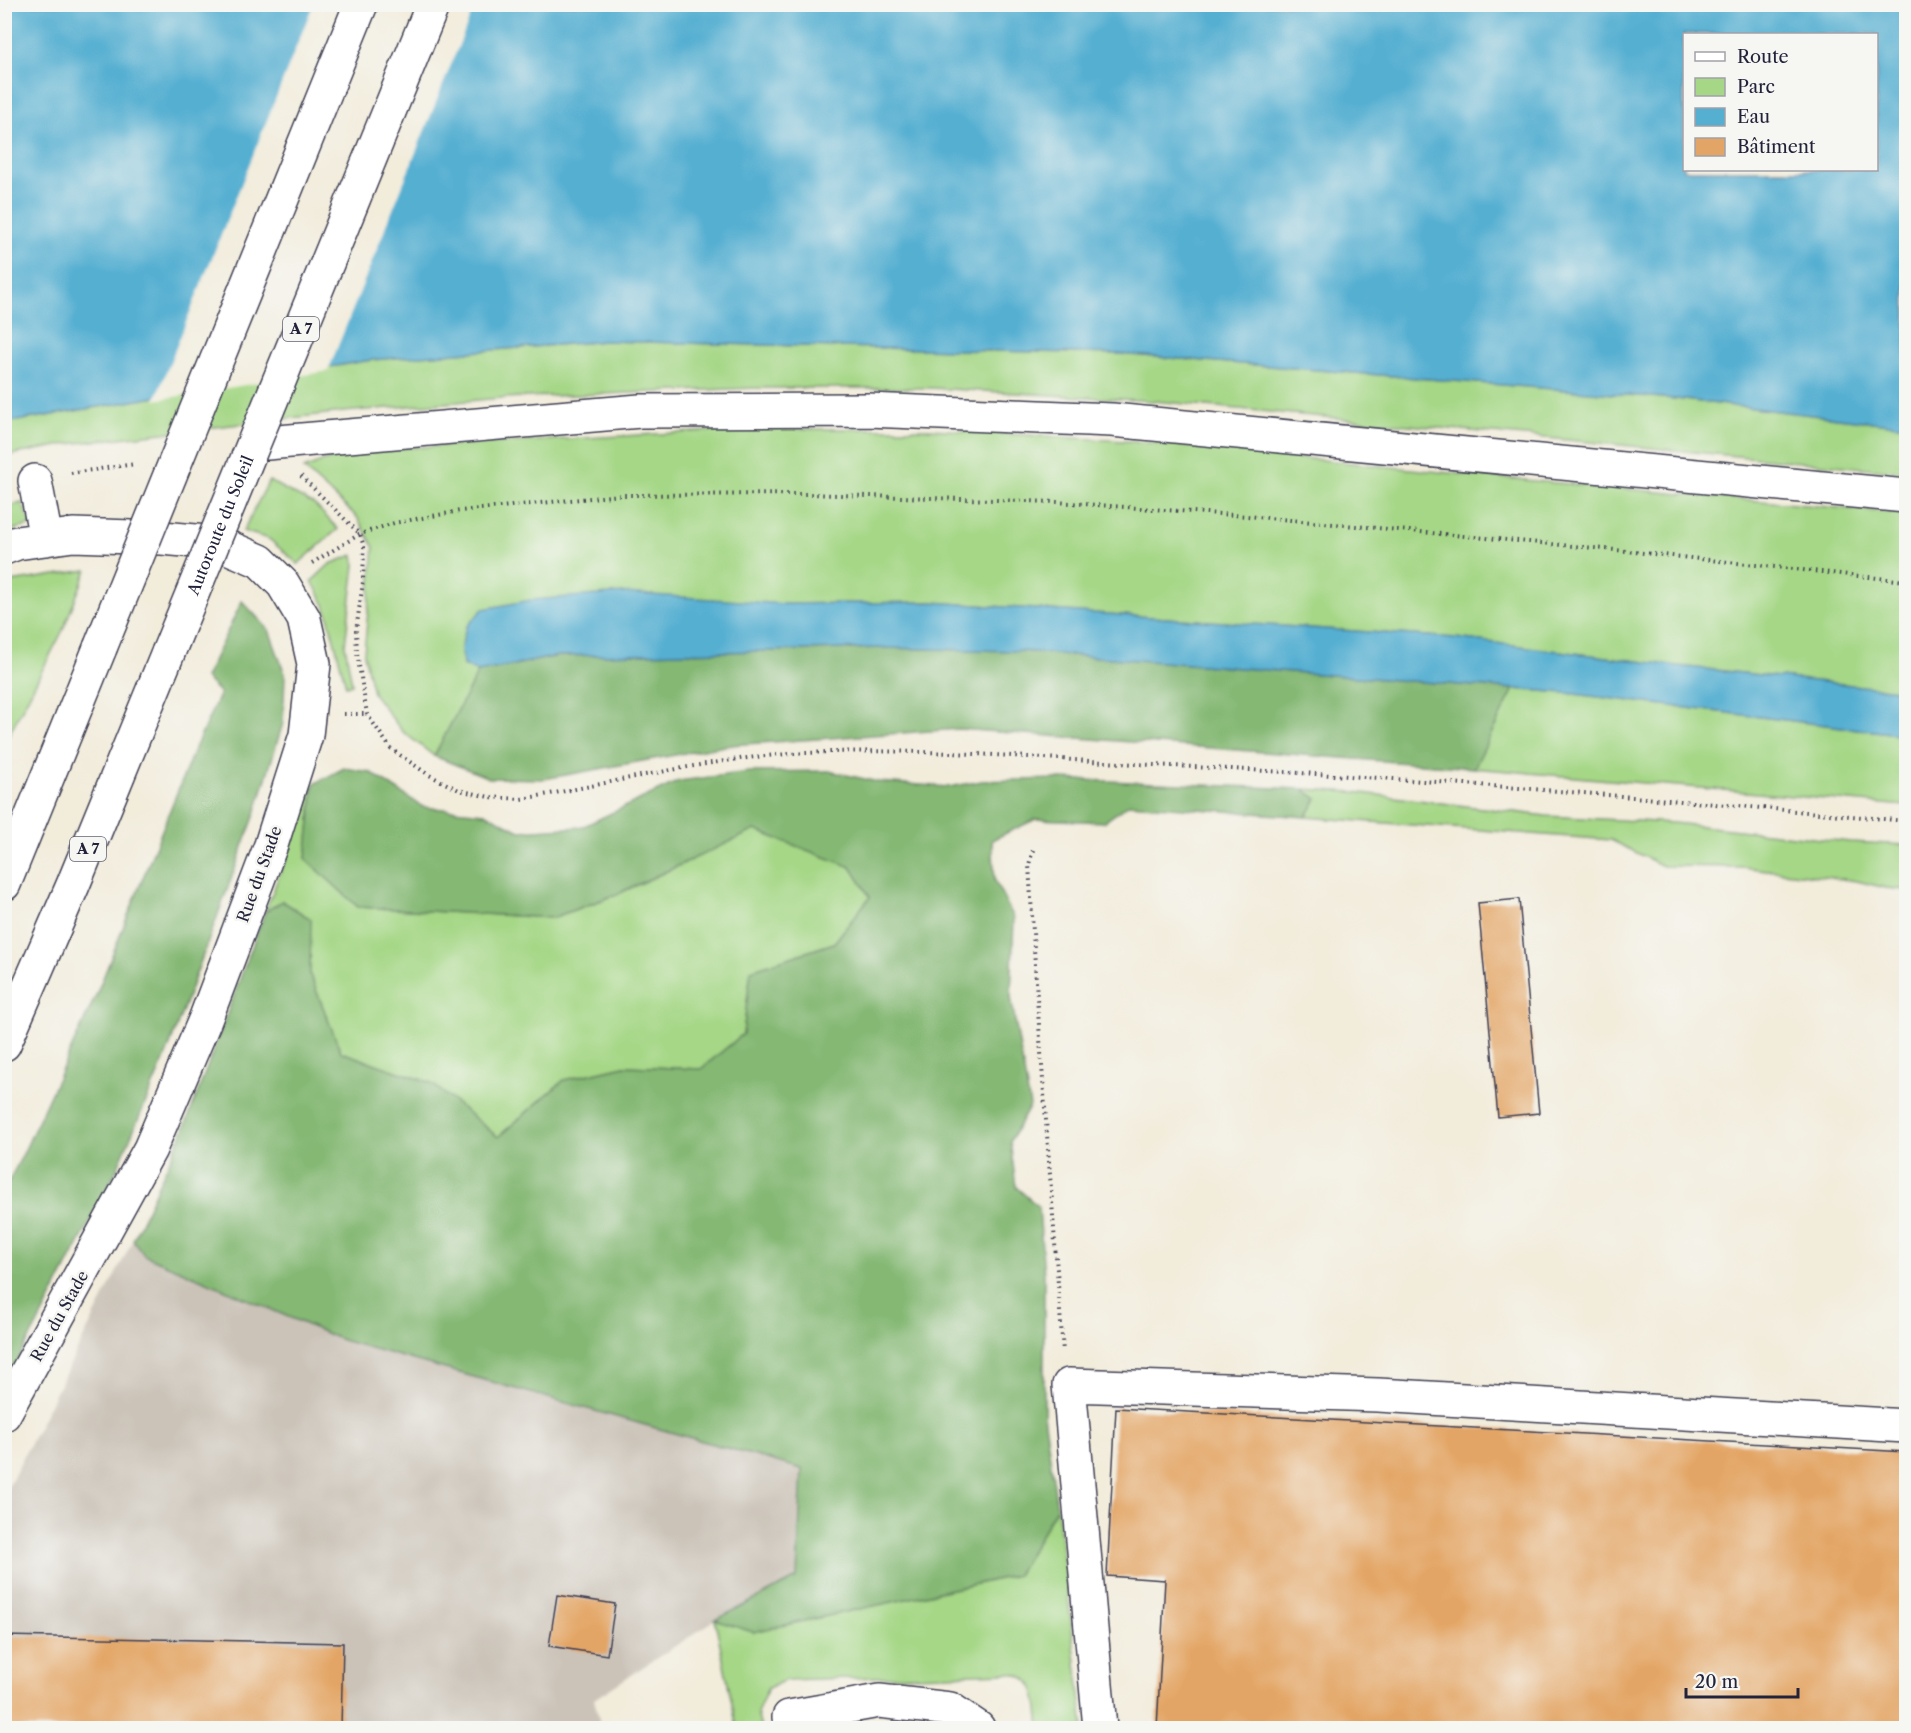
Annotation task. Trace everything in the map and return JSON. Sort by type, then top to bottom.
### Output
[{"type":"main road","points":[[4,884],[361,4]]},
{"type":"main road","name":"Autoroute du Soleil","points":[[4,1044],[73,885],[433,4]]},
{"type":"main road","points":[[267,443],[640,411],[868,410],[1112,420],[1906,496]]},
{"type":"main road","points":[[35,481],[46,539]]},
{"type":"main road","name":"Rue du Stade","points":[[4,548],[17,543],[73,535],[162,538],[218,543],[260,561],[283,584],[304,619],[314,664],[306,735],[271,845],[205,1020],[150,1149],[4,1414]]},
{"type":"main road","points":[[1100,1728],[1069,1385],[1378,1395],[1906,1426]]},
{"type":"main road","points":[[789,1717],[879,1701],[950,1709],[978,1728]]},
{"type":"path","points":[[267,443],[360,534],[364,547],[364,560],[356,631],[357,653],[367,714],[391,749],[429,775],[459,790],[489,797],[521,799],[730,759],[793,754],[892,751],[1257,770],[1655,798],[1906,821]]},
{"type":"path","points":[[283,584],[319,558],[360,534],[394,523],[460,511],[621,495],[819,494],[1057,502],[1258,517],[1605,549],[1906,581]]},
{"type":"path","points":[[1033,850],[1029,865],[1037,1009],[1062,1346],[1069,1385]]},
{"type":"shaded area","points":[[133,1240],[144,1255],[342,1340],[802,1469],[797,1578],[715,1620],[594,1699],[601,1728],[5,1728],[4,1495]]},
{"type":"green space","points":[[605,341],[1119,354],[1676,399],[1906,426],[1906,472],[1154,401],[931,388],[755,388],[501,398],[343,412],[68,444],[5,456],[4,423],[371,360]]},
{"type":"green space","points":[[748,429],[931,429],[1156,443],[1480,476],[1906,514],[1906,691],[1678,666],[1456,638],[932,602],[785,604],[463,665],[478,672],[434,756],[402,731],[373,693],[364,654],[374,547],[357,517],[304,469],[329,459],[369,450]]},
{"type":"green space","points":[[269,481],[315,505],[338,529],[298,564],[269,539],[243,531]]},
{"type":"green space","points":[[22,503],[31,525],[5,532],[5,507]]},
{"type":"green space","points":[[353,555],[355,565],[345,645],[352,684],[346,686],[325,605],[312,581],[330,564]]},
{"type":"green space","points":[[87,570],[62,632],[5,742],[5,583]]},
{"type":"green space","points":[[242,601],[269,630],[285,674],[283,723],[255,814],[167,1053],[116,1171],[36,1327],[5,1382],[5,1188],[97,993],[192,755],[220,693],[205,678]]},
{"type":"green space","points":[[882,648],[1020,651],[1514,689],[1474,768],[959,729],[730,745],[544,779],[489,778],[434,756],[478,672],[558,656]]},
{"type":"green space","points":[[1514,689],[1566,693],[1906,735],[1906,806],[1474,768]]},
{"type":"green space","points":[[344,768],[370,772],[423,807],[485,813],[520,831],[582,827],[679,781],[749,772],[829,771],[878,782],[949,787],[982,781],[1059,779],[1303,789],[1317,799],[1306,817],[1129,804],[1104,822],[1036,819],[992,840],[995,881],[1014,918],[1011,997],[1030,1106],[1010,1141],[1016,1187],[1039,1207],[1044,1276],[1044,1415],[1057,1507],[1017,1575],[753,1632],[715,1620],[797,1578],[802,1469],[342,1340],[144,1255],[133,1240],[184,1129],[265,912],[282,901],[311,919],[310,975],[341,1052],[431,1083],[498,1137],[564,1080],[624,1066],[701,1069],[743,1034],[751,970],[834,943],[870,897],[851,867],[755,830],[615,895],[552,918],[358,907],[306,859],[314,784]]},
{"type":"green space","points":[[314,784],[306,859],[358,907],[552,918],[616,895],[755,830],[851,867],[870,897],[834,943],[751,970],[743,1034],[701,1069],[624,1066],[564,1080],[498,1137],[431,1083],[341,1052],[310,975],[310,919],[282,901],[265,912]]},
{"type":"green space","points":[[1303,789],[1354,792],[1546,816],[1673,823],[1850,842],[1906,845],[1906,890],[1857,881],[1742,867],[1663,866],[1611,840],[1306,817],[1317,799]]},
{"type":"green space","points":[[1057,1507],[1084,1728],[1040,1728],[1037,1699],[1030,1684],[1025,1678],[1006,1673],[786,1680],[768,1688],[757,1713],[761,1728],[737,1728],[715,1620],[753,1632],[1017,1575]]},
{"type":"water","points":[[4,5],[1906,5],[1906,426],[1676,399],[1119,354],[605,341],[371,360],[5,423]]},
{"type":"water","points":[[623,593],[785,604],[932,602],[1456,638],[1678,666],[1906,691],[1906,735],[1566,693],[1020,651],[882,648],[558,656],[478,672],[463,665],[461,648],[466,627],[483,609],[531,600]]},
{"type":"pier","points":[[313,5],[475,5],[328,371],[155,400]]},
{"type":"building","points":[[1519,899],[1539,1113],[1498,1117],[1478,903]]},
{"type":"building","points":[[1116,1408],[1906,1452],[1906,1728],[1157,1728],[1165,1580],[1107,1576]]},
{"type":"building","points":[[557,1595],[615,1604],[607,1655],[549,1646]]},
{"type":"building","points":[[4,1636],[343,1643],[341,1728],[4,1728]]}]
